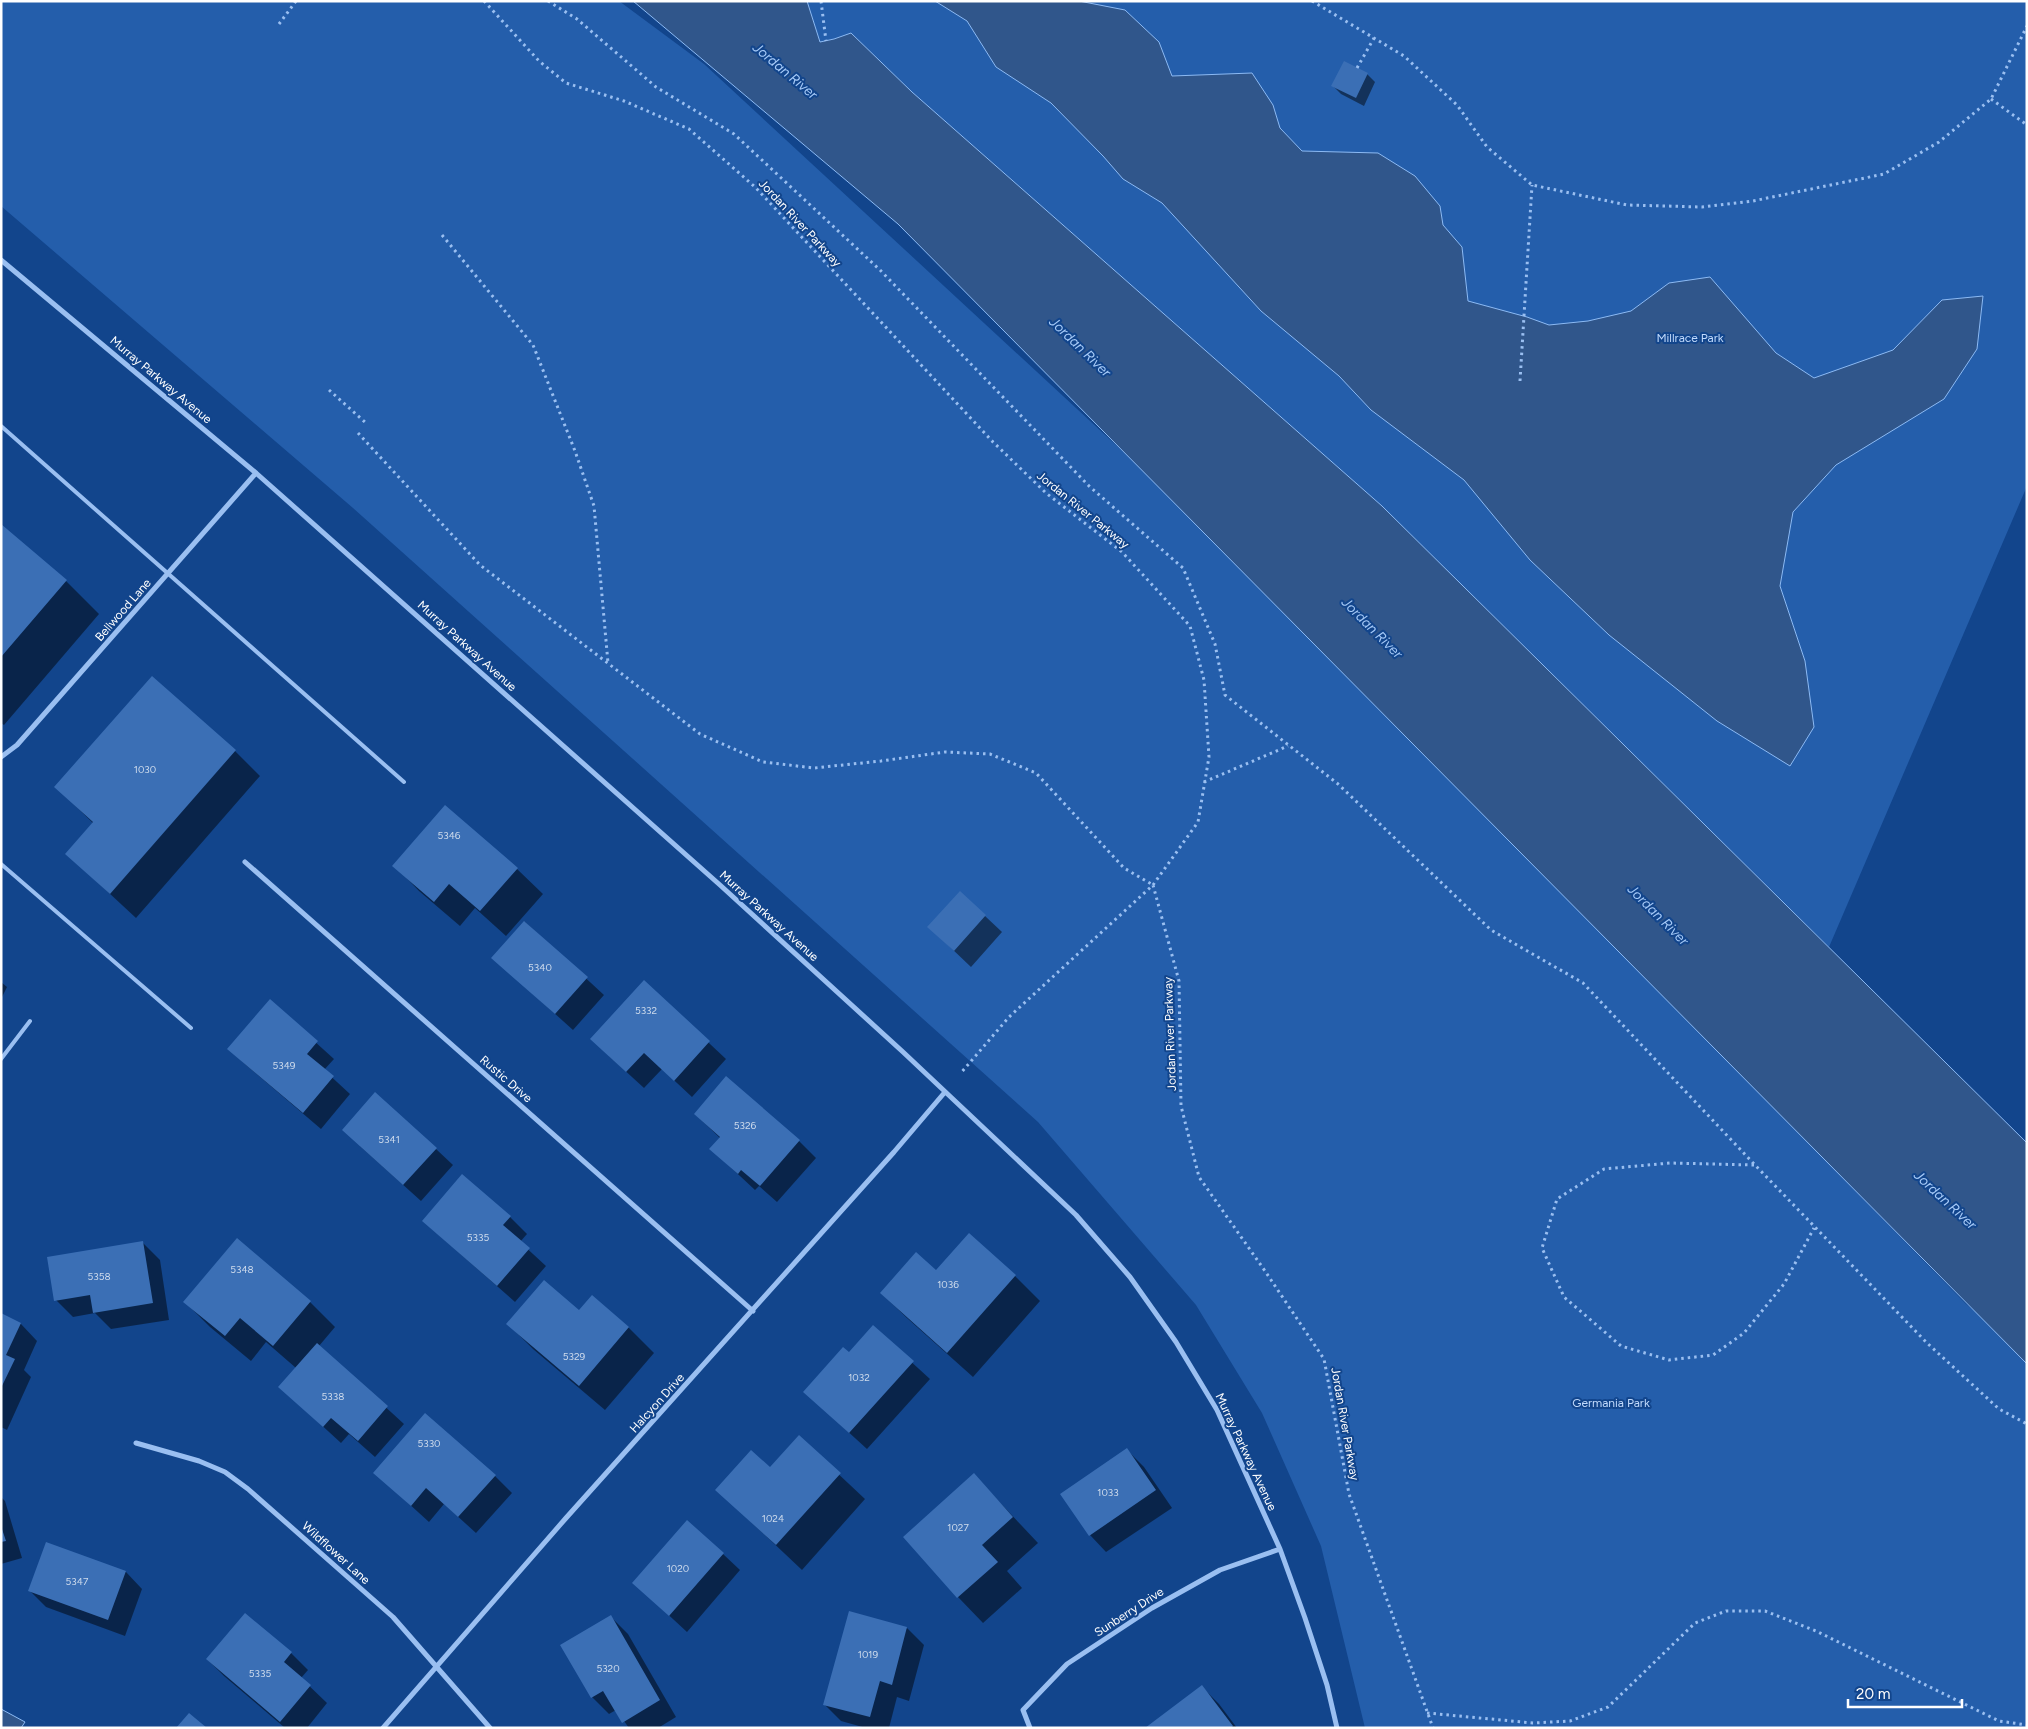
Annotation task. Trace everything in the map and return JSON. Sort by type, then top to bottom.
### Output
[{"type":"street","name":"Murray Parkway Avenue","points":[[1,260],[256,473],[728,892],[1076,1215],[1130,1277],[1176,1342],[1217,1410],[1280,1549],[1327,1685],[1337,1728]]},
{"type":"street","name":"Bellwood Lane","points":[[1,757],[17,745],[256,473]]},
{"type":"street","name":"Rustic Drive","points":[[245,862],[753,1311]]},
{"type":"street","name":"Halcyon Drive","points":[[383,1728],[945,1092]]},
{"type":"street","name":"Wildflower Lane","points":[[136,1443],[199,1461],[225,1472],[248,1489],[393,1617],[490,1728]]},
{"type":"street","name":"Sunberry Drive","points":[[1030,1728],[1023,1710],[1067,1664],[1184,1589],[1220,1570],[1280,1549]]},
{"type":"lane","points":[[1,426],[404,782]]},
{"type":"lane","points":[[1,864],[191,1028]]},
{"type":"lane","points":[[1,1059],[30,1021]]},
{"type":"path","points":[[279,24],[296,1]]},
{"type":"path","name":"Jordan River Parkway","points":[[484,1],[539,62],[566,83],[624,101],[689,129],[755,187],[993,442],[1046,493],[1122,552],[1190,626],[1204,680],[1209,757],[1198,822],[1153,885],[1179,981],[1181,1106],[1198,1177],[1265,1271],[1324,1359],[1348,1494],[1433,1728]]},
{"type":"path","points":[[548,1],[577,19],[656,87],[734,134],[880,270],[1089,486],[1182,568],[1215,644],[1225,695],[1338,784],[1491,930],[1583,983],[1814,1228],[1927,1343],[2000,1409],[2027,1424]]},
{"type":"path","points":[[821,1],[826,41]]},
{"type":"path","points":[[1312,1],[1404,56],[1457,105],[1487,147],[1532,185],[1627,205],[1702,207],[1753,201],[1884,174],[1939,142],[1991,99],[2027,26]]},
{"type":"path","points":[[1357,68],[1374,38]]},
{"type":"path","points":[[1991,99],[2027,125]]},
{"type":"path","points":[[1520,382],[1532,185]]},
{"type":"path","points":[[442,236],[533,345],[554,398],[594,506],[608,664]]},
{"type":"path","points":[[329,390],[366,423]]},
{"type":"path","points":[[358,433],[480,565],[700,734],[763,762],[814,768],[945,752],[990,754],[1036,773],[1124,868],[1153,885],[1009,1017],[945,1092]]},
{"type":"path","points":[[1204,782],[1289,746]]},
{"type":"path","points":[[1755,1165],[1670,1163],[1604,1168],[1557,1199],[1542,1248],[1564,1297],[1621,1346],[1669,1360],[1713,1355],[1744,1333],[1784,1284],[1814,1228]]},
{"type":"path","points":[[1427,1713],[1533,1723],[1570,1720],[1608,1707],[1695,1623],[1726,1611],[1765,1611],[1816,1632],[1999,1721],[2027,1725]]},
{"type":"green space","name":"Germania Park","points":[[1,1],[619,1],[704,64],[1344,656],[1648,979],[1966,1304],[2027,1354],[2027,1728],[1365,1728],[1321,1546],[1262,1413],[1196,1305],[1038,1122],[353,508],[1,206]]},
{"type":"green space","name":"Millrace Park","points":[[807,1],[2027,1],[2027,486],[1829,947],[1382,506],[912,92],[851,33],[820,42]]},
{"type":"water","name":"Jordan River","points":[[633,1],[807,1],[820,42],[851,33],[912,92],[1382,506],[2027,1143],[2027,1364],[898,224]]},
{"type":"water","points":[[935,1],[1079,1],[1125,10],[1159,42],[1172,76],[1252,73],[1273,105],[1280,128],[1302,151],[1378,153],[1415,176],[1440,206],[1443,225],[1462,247],[1468,301],[1549,325],[1588,321],[1631,311],[1669,283],[1710,277],[1776,353],[1814,378],[1893,350],[1942,300],[1983,296],[1977,349],[1944,399],[1836,465],[1793,512],[1780,586],[1805,661],[1814,727],[1790,766],[1717,721],[1609,635],[1530,560],[1464,480],[1371,410],[1339,376],[1261,311],[1162,203],[1123,179],[1051,103],[996,67],[967,21]]},
{"type":"water","points":[[1,1709],[25,1722],[21,1728],[1,1728]]},
{"type":"building","points":[[1344,61],[1368,73],[1356,98],[1331,86]]},
{"type":"building","points":[[1,524],[67,580],[1,657]]},
{"type":"building","points":[[152,676],[236,750],[110,894],[65,854],[93,822],[54,787]]},
{"type":"building","points":[[445,805],[518,868],[480,911],[449,884],[434,902],[392,866]]},
{"type":"building","points":[[960,891],[986,915],[954,951],[927,927]]},
{"type":"building","points":[[524,921],[588,977],[555,1014],[491,958]]},
{"type":"building","points":[[644,980],[710,1041],[674,1081],[644,1053],[626,1072],[590,1039]]},
{"type":"building","points":[[270,999],[318,1041],[307,1054],[334,1076],[303,1113],[227,1049]]},
{"type":"building","points":[[726,1076],[800,1140],[760,1186],[741,1170],[738,1174],[709,1149],[720,1137],[694,1114]]},
{"type":"building","points":[[375,1092],[437,1148],[403,1185],[342,1130]]},
{"type":"building","points":[[462,1174],[511,1216],[503,1225],[530,1248],[497,1286],[422,1221]]},
{"type":"building","points":[[969,1233],[1016,1275],[947,1353],[880,1293],[916,1252],[936,1270]]},
{"type":"building","points":[[237,1238],[311,1301],[273,1346],[240,1318],[225,1336],[183,1302]]},
{"type":"building","points":[[143,1241],[153,1303],[93,1313],[90,1295],[54,1301],[47,1257]]},
{"type":"building","points":[[544,1280],[579,1310],[592,1295],[629,1327],[579,1386],[506,1324]]},
{"type":"building","points":[[1,1313],[21,1323],[6,1355],[15,1359],[1,1388]]},
{"type":"building","points":[[873,1325],[914,1361],[849,1433],[803,1392],[843,1347],[849,1352]]},
{"type":"building","points":[[317,1343],[388,1406],[358,1441],[331,1418],[323,1427],[278,1387]]},
{"type":"building","points":[[425,1413],[496,1475],[458,1517],[426,1488],[411,1506],[373,1473]]},
{"type":"building","points":[[799,1435],[841,1473],[776,1545],[715,1490],[751,1450],[770,1467]]},
{"type":"building","points":[[1127,1448],[1156,1490],[1089,1536],[1060,1494]]},
{"type":"building","points":[[974,1473],[1013,1517],[982,1545],[998,1562],[957,1598],[903,1537]]},
{"type":"building","points":[[687,1520],[724,1553],[669,1616],[632,1583]]},
{"type":"building","points":[[1,1526],[6,1541],[1,1542]]},
{"type":"building","points":[[46,1542],[126,1571],[108,1620],[28,1591]]},
{"type":"building","points":[[849,1611],[907,1627],[892,1685],[880,1681],[870,1717],[823,1705]]},
{"type":"building","points":[[245,1613],[292,1652],[284,1662],[311,1685],[280,1722],[206,1659]]},
{"type":"building","points":[[611,1615],[660,1700],[622,1723],[603,1691],[591,1698],[560,1645]]},
{"type":"building","points":[[1202,1685],[1233,1726],[1231,1728],[1145,1728]]},
{"type":"building","points":[[189,1713],[207,1728],[176,1728]]}]
